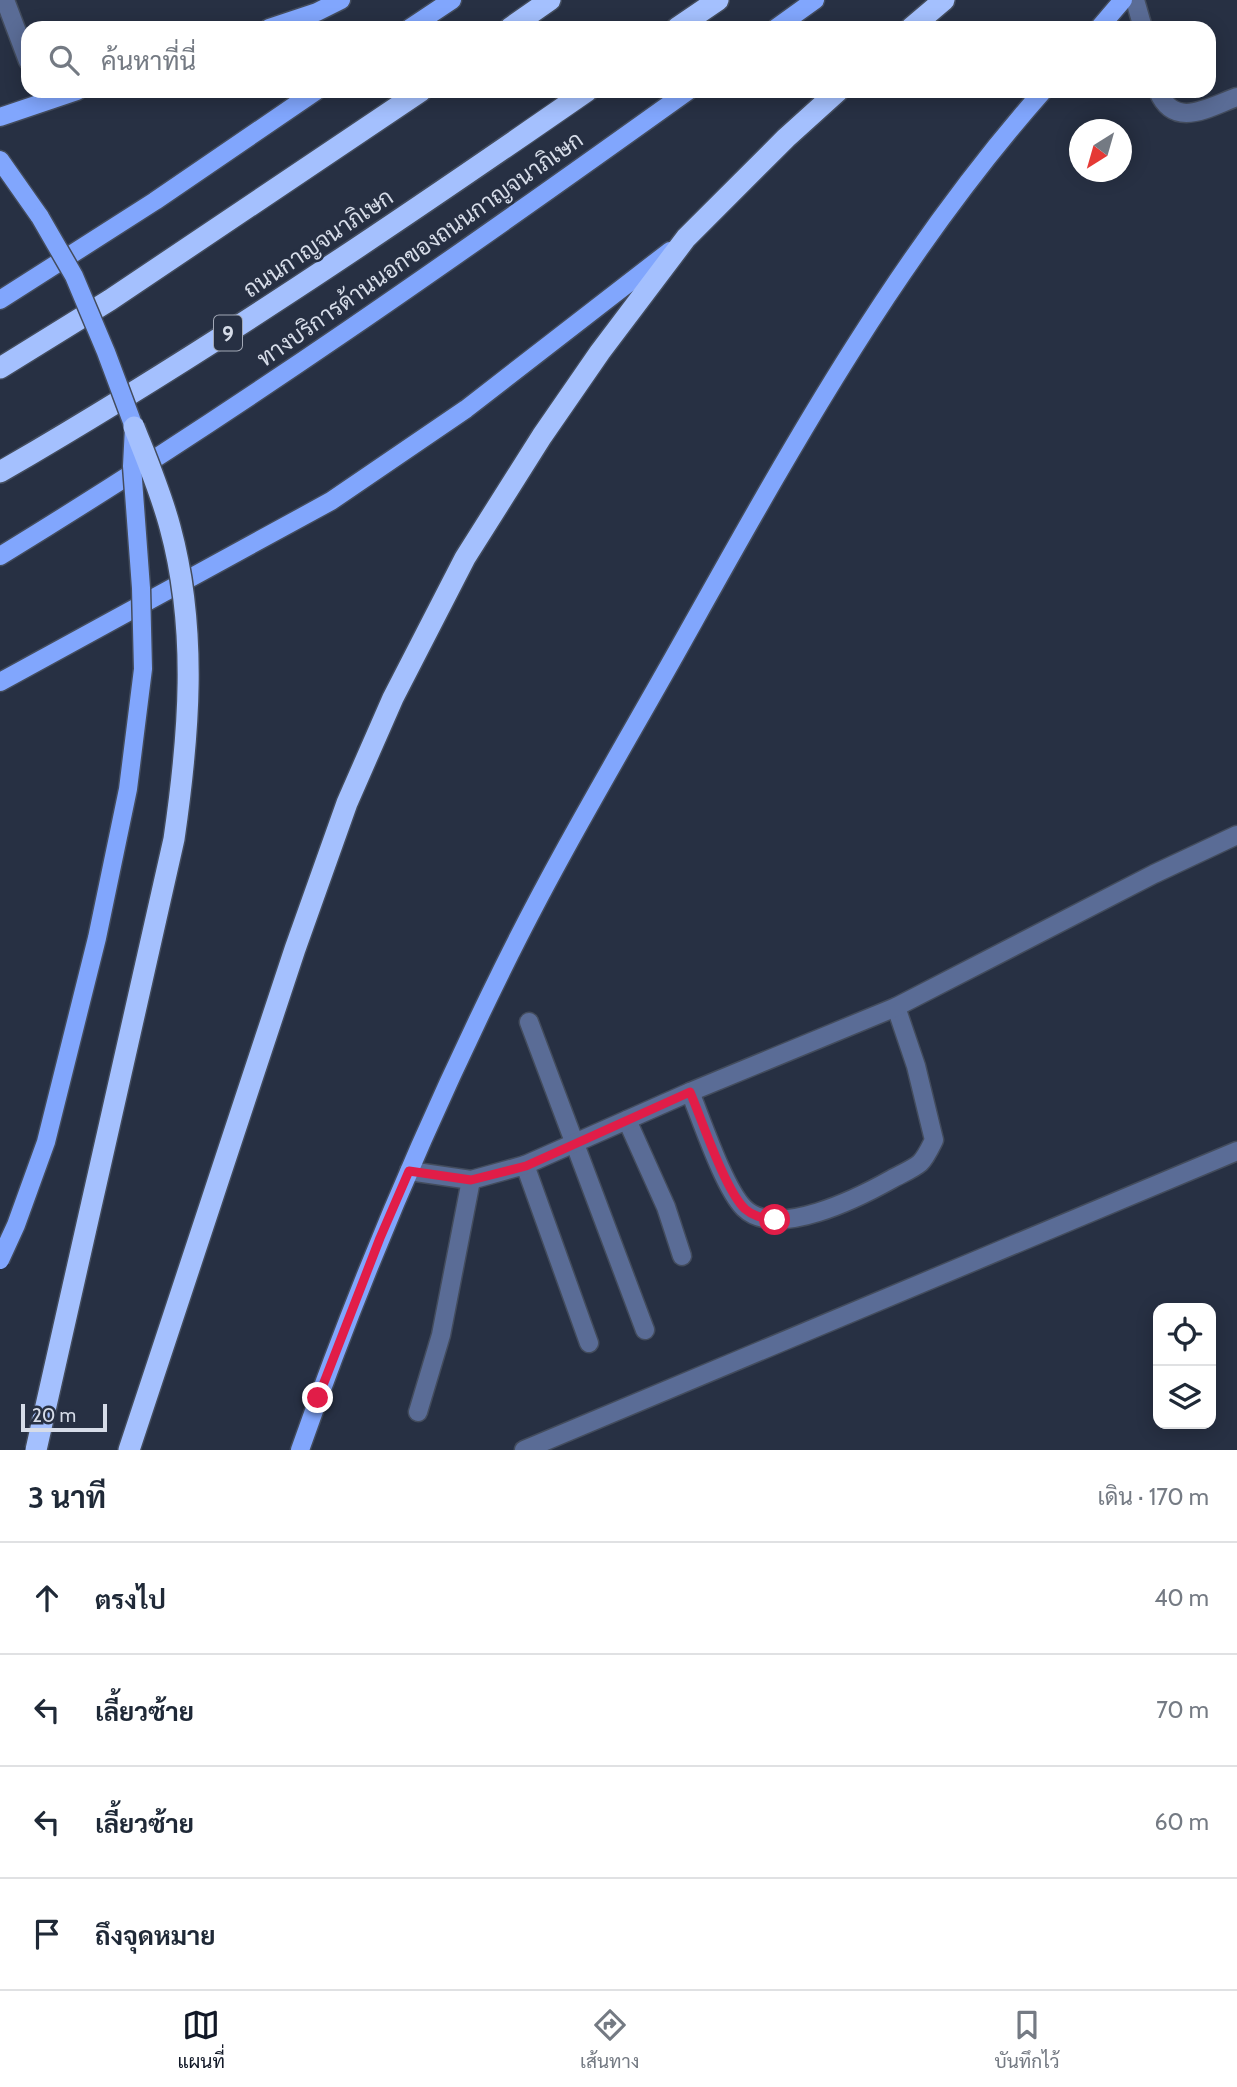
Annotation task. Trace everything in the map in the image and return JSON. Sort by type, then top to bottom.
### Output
[{"type":"highway","points":[[520,21],[550,0]]},
{"type":"highway","points":[[687,21],[718,0]]},
{"type":"highway","points":[[919,21],[944,0]]},
{"type":"highway","points":[[0,368],[110,300],[411,98]]},
{"type":"highway","name":"ถนนกาญจนาภิเษก","points":[[0,472],[243,324],[577,98]]},
{"type":"highway","points":[[129,1450],[299,937],[347,803],[393,698],[465,558],[542,436],[600,352],[687,238],[786,138],[830,98]]},
{"type":"highway","points":[[36,1450],[174,839],[184,772],[189,713],[188,649],[183,597],[171,530],[159,489],[134,427]]},
{"type":"main road","points":[[290,21],[341,0]]},
{"type":"main road","points":[[420,21],[452,0]]},
{"type":"main road","points":[[786,21],[815,0]]},
{"type":"main road","points":[[1105,21],[1124,0]]},
{"type":"main road","points":[[0,117],[37,98]]},
{"type":"main road","points":[[0,299],[155,201],[306,98]]},
{"type":"main road","name":"ทางบริการด้านนอกของถนนกาญจนาภิเษก","points":[[0,556],[311,356],[487,235],[678,98]]},
{"type":"main road","points":[[300,1450],[380,1238],[457,1063],[505,964],[603,783],[814,409],[877,308],[961,190],[1037,98]]},
{"type":"main road","points":[[0,160],[40,217],[74,276],[107,352],[134,427],[132,466],[142,610],[143,669],[128,789],[111,879],[46,1142],[16,1225],[0,1260]]},
{"type":"main road","points":[[0,682],[331,501],[466,409],[687,238]]},
{"type":"street","points":[[5,0],[21,42]]},
{"type":"street","points":[[1135,0],[1141,21]]},
{"type":"street","points":[[1161,98],[1175,111],[1185,114],[1198,112],[1237,97]]},
{"type":"street","points":[[409,1171],[471,1180],[526,1166],[690,1092],[896,1007],[1142,880],[1237,835]]},
{"type":"street","points":[[690,1092],[733,1192],[743,1207],[756,1217],[775,1220],[813,1214],[868,1192],[920,1163],[934,1140],[916,1066],[896,1007]]},
{"type":"street","points":[[528,1022],[645,1330]]},
{"type":"street","points":[[627,1120],[666,1207],[682,1256]]},
{"type":"street","points":[[524,1450],[1237,1151]]},
{"type":"street","points":[[526,1166],[589,1343]]},
{"type":"street","points":[[418,1412],[440,1335],[471,1180]]},
{"type":"route","points":[[318,1398],[409,1171],[471,1180],[526,1166],[690,1092],[733,1192],[743,1207],[756,1217],[775,1220]]}]
